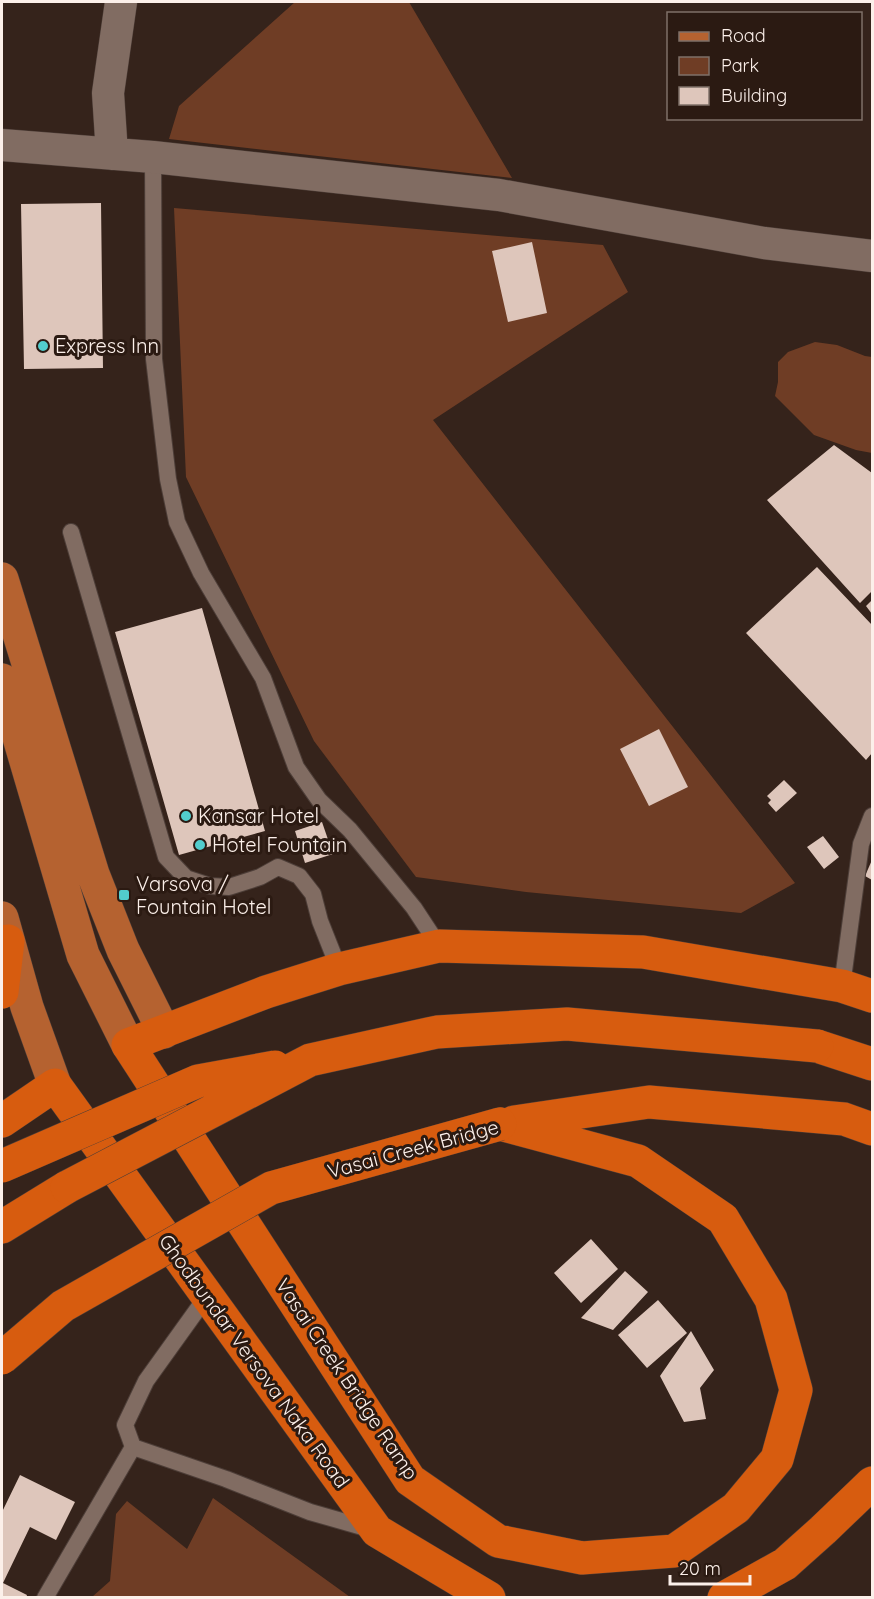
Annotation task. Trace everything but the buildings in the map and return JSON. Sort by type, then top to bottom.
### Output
[{"type":"highway","points":[[2,992],[5,929]]},
{"type":"highway","points":[[128,1045],[266,992],[339,969],[438,946],[643,952],[842,986],[873,996]]},
{"type":"highway","points":[[2,1166],[198,1081],[310,1060],[437,1032],[567,1024],[817,1046],[873,1064]]},
{"type":"highway","name":"Vasai Creek Bridge Ramp","points":[[128,1045],[410,1480],[498,1541],[582,1558],[674,1551],[736,1508],[777,1459],[796,1390],[771,1299],[723,1219],[638,1161],[500,1124]]},
{"type":"highway","points":[[2,1227],[67,1187],[310,1060]]},
{"type":"highway","points":[[2,1121],[55,1085]]},
{"type":"highway","name":"Ghodbundar Versova Naka Road","points":[[55,1085],[377,1532],[489,1598]]},
{"type":"highway","name":"Vasai Creek Bridge","points":[[2,1358],[63,1306],[271,1188],[500,1124],[649,1102],[844,1119],[873,1129]]},
{"type":"highway","points":[[724,1598],[785,1564],[873,1483]]},
{"type":"main road","points":[[2,579],[93,874],[123,950],[164,1032]]},
{"type":"main road","points":[[2,680],[83,956],[128,1045]]},
{"type":"main road","points":[[5,929],[27,1007],[55,1085]]},
{"type":"street","points":[[112,154],[108,93],[121,2]]},
{"type":"street","points":[[2,145],[153,157],[499,195],[764,243],[873,256]]},
{"type":"lane","points":[[153,157],[154,359],[168,479],[177,522],[201,573],[263,678],[296,767],[319,800],[350,831],[414,908],[438,946]]},
{"type":"lane","points":[[71,532],[166,857],[186,878],[210,886],[229,887],[260,877],[278,867],[299,876],[313,894],[320,921],[339,969]]},
{"type":"lane","points":[[842,986],[861,844],[873,816]]},
{"type":"lane","points":[[133,1447],[125,1425],[147,1381],[207,1296]]},
{"type":"lane","points":[[133,1447],[226,1479],[310,1512],[377,1532]]},
{"type":"lane","points":[[45,1598],[133,1447]]},
{"type":"green space","points":[[295,2],[409,2],[512,178],[169,139],[179,106]]},
{"type":"green space","points":[[174,208],[603,245],[628,292],[433,420],[795,883],[741,913],[526,892],[416,877],[314,741],[186,477]]},
{"type":"green space","points":[[815,342],[837,345],[872,357],[872,453],[856,450],[814,435],[775,396],[778,362],[788,352]]},
{"type":"green space","points":[[213,1498],[350,1597],[92,1597],[110,1581],[116,1514],[127,1501],[187,1549]]},
{"type":"place","name":"Express Inn","points":[[43,346]]},
{"type":"place","name":"Kansar Hotel","points":[[186,816]]},
{"type":"place","name":"Hotel Fountain","points":[[200,845]]},
{"type":"place","name":"Varsova / Fountain Hotel","points":[[124,895]]}]
